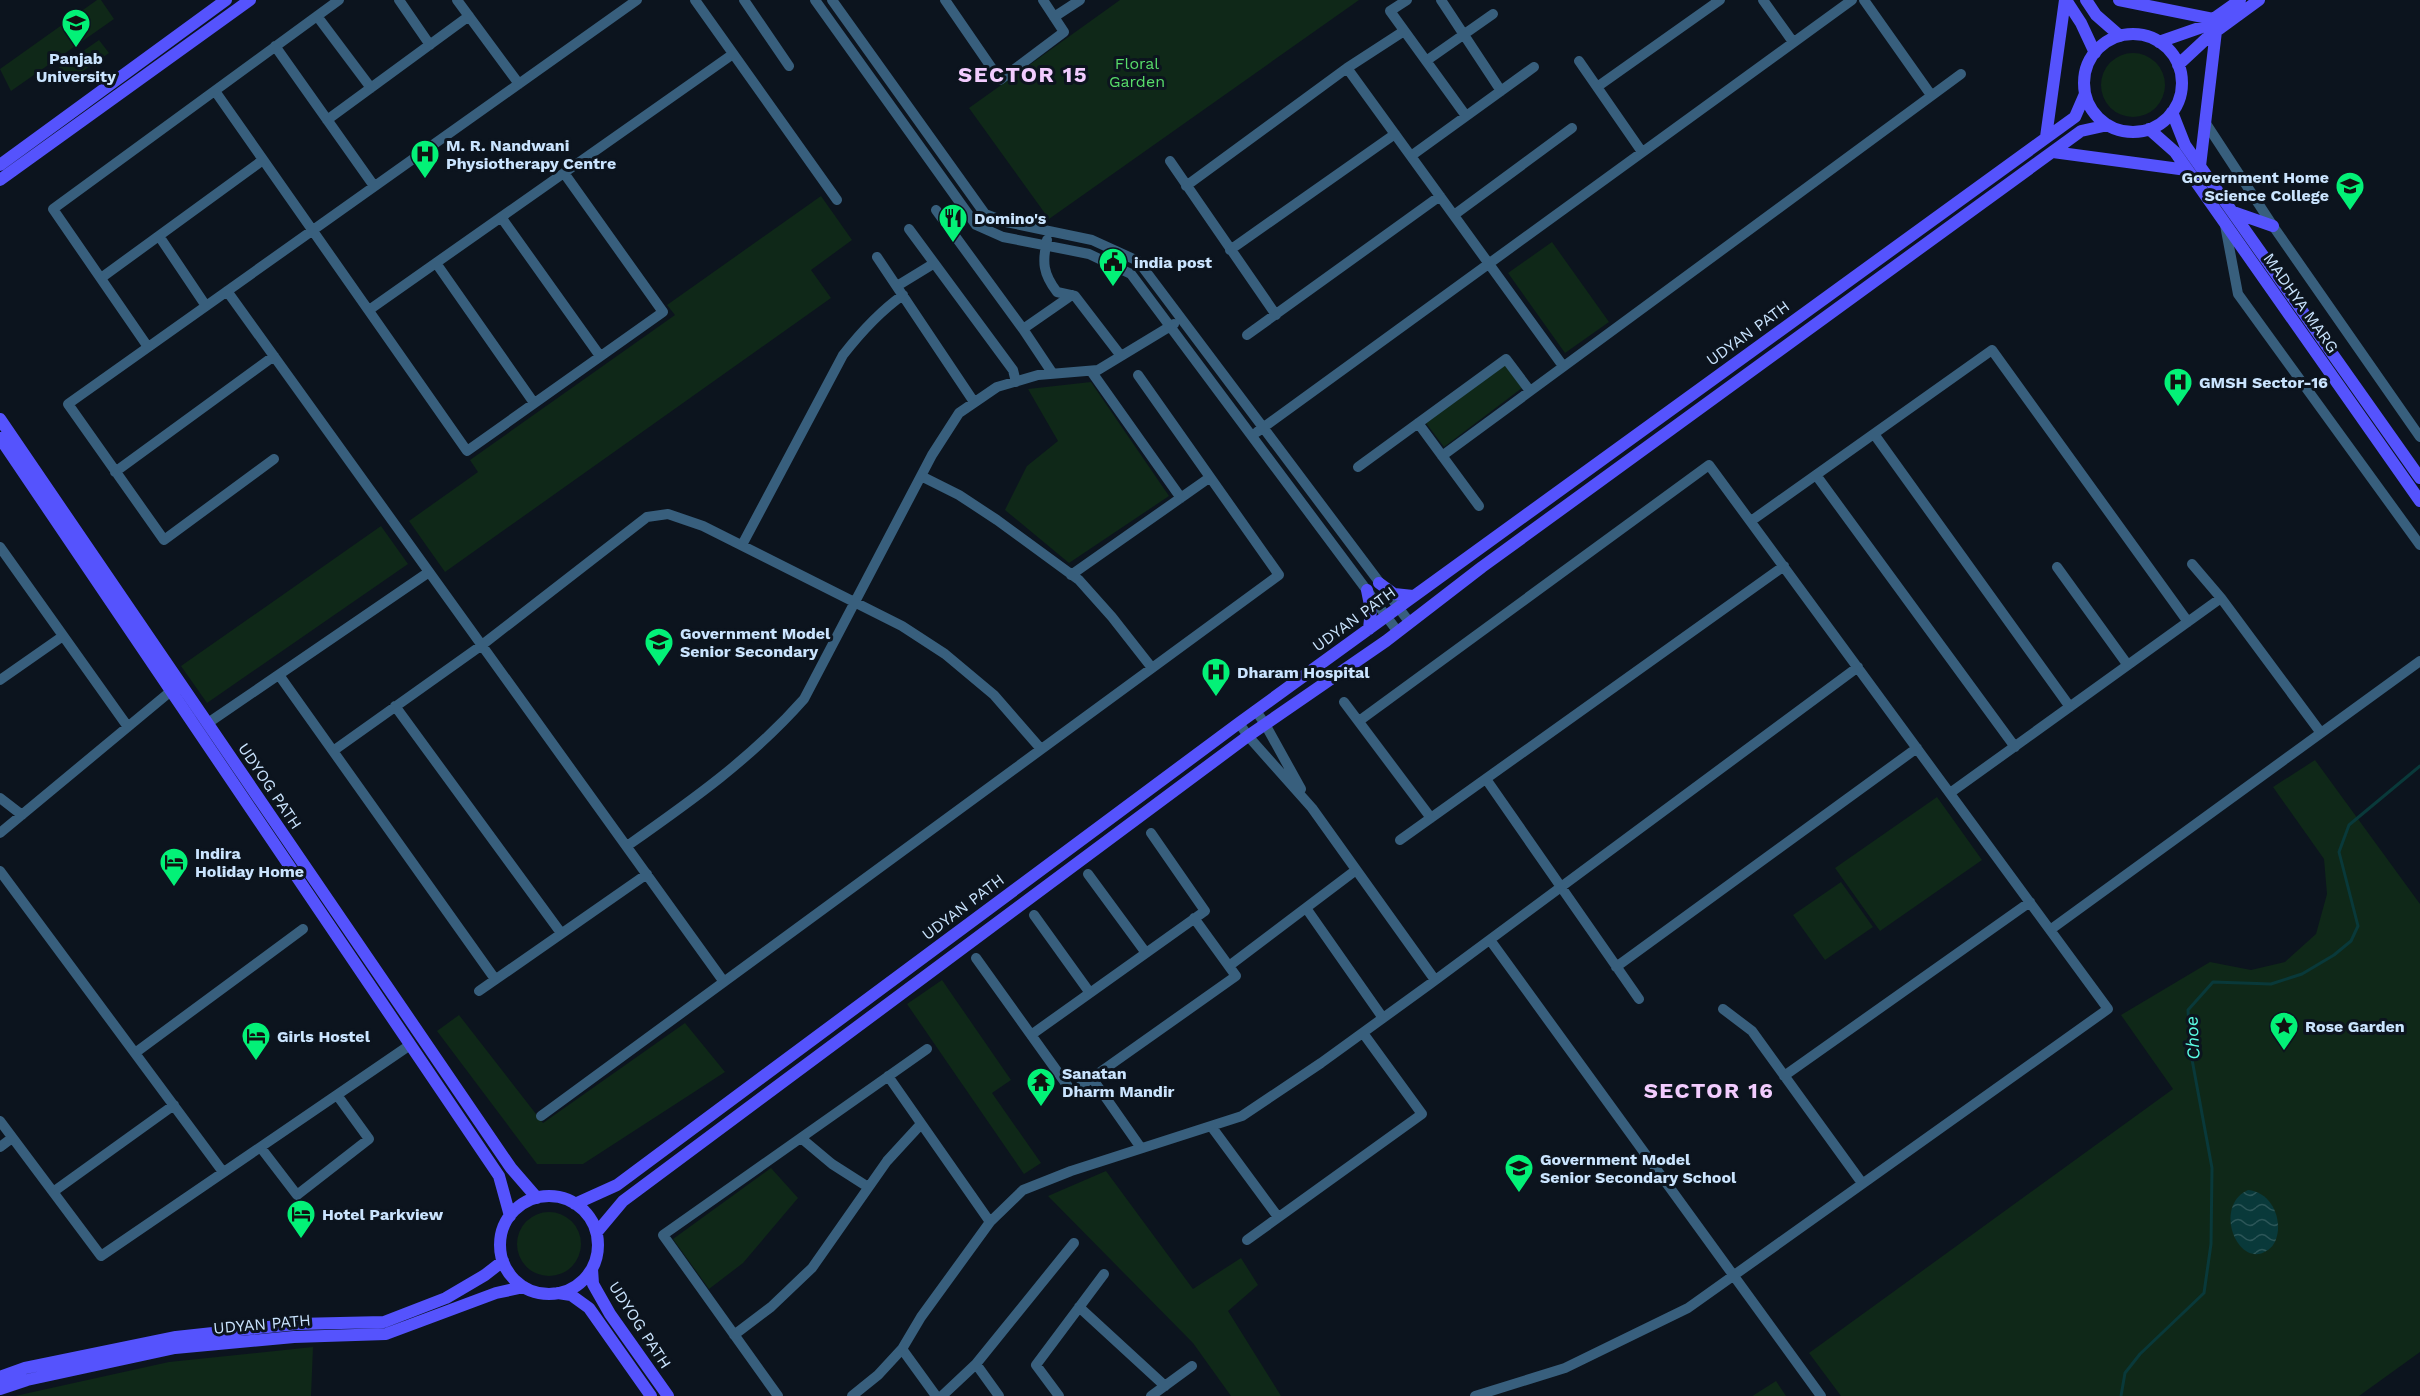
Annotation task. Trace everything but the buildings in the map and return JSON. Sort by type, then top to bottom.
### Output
[{"type":"main road","points":[[0,165],[226,0]]},
{"type":"main road","points":[[0,180],[250,0]]},
{"type":"main road","points":[[2066,0],[2081,22],[2095,52]]},
{"type":"main road","points":[[2046,138],[2066,0]]},
{"type":"main road","points":[[2086,0],[2096,15],[2120,36]]},
{"type":"main road","points":[[2119,0],[2214,25]]},
{"type":"main road","points":[[2178,65],[2240,0]]},
{"type":"main road","points":[[2159,42],[2214,25],[2259,0]]},
{"type":"main road","points":[[2053,152],[2194,168],[2205,122],[2214,25]]},
{"type":"main road","points":[[2138,35],[2159,42],[2178,65],[2182,79],[2181,93],[2172,112],[2157,126],[2149,129],[2129,132],[2108,125],[2088,103],[2085,94],[2087,65],[2095,52],[2109,40],[2120,36],[2138,35]]},
{"type":"main road","name":"UDYAN PATH","points":[[575,1204],[617,1185],[1239,723],[2075,117],[2085,94]]},
{"type":"main road","name":"MADHYA MARG","points":[[2172,112],[2194,168],[2225,224],[2420,501]]},
{"type":"main road","name":"UDYAN PATH","points":[[597,1232],[622,1201],[1248,736],[1398,632],[1492,560],[2081,131],[2108,125]]},
{"type":"main road","name":"MADHYA MARG","points":[[2149,129],[2194,168],[2233,212],[2420,478]]},
{"type":"main road","points":[[2233,212],[2272,226]]},
{"type":"main road","name":"UDYOG PATH","points":[[0,419],[504,1158],[537,1198]]},
{"type":"main road","name":"UDYOG PATH","points":[[0,438],[499,1176],[510,1215]]},
{"type":"main road","points":[[1379,583],[1394,594],[1413,596]]},
{"type":"main road","points":[[1366,590],[1371,610],[1369,629]]},
{"type":"main road","points":[[553,1196],[575,1204],[589,1216],[597,1232],[598,1247],[592,1269],[578,1285],[558,1293],[544,1294],[524,1287],[511,1276],[503,1260],[501,1237],[510,1215],[522,1204],[537,1198],[553,1196]]},
{"type":"main road","name":"UDYAN PATH","points":[[0,1377],[25,1368],[176,1337],[296,1324],[384,1322],[446,1298],[485,1275],[503,1260]]},
{"type":"main road","name":"UDYOG PATH","points":[[592,1269],[594,1284],[610,1314],[668,1396]]},
{"type":"main road","name":"UDYAN PATH","points":[[0,1389],[27,1380],[175,1348],[294,1337],[386,1334],[496,1293],[524,1287]]},
{"type":"main road","name":"UDYOG PATH","points":[[558,1293],[571,1295],[589,1308],[651,1396]]},
{"type":"street","points":[[148,347],[53,209],[339,0]]},
{"type":"street","points":[[399,0],[430,45]]},
{"type":"street","points":[[457,0],[519,84]]},
{"type":"street","points":[[274,459],[164,540],[68,404],[637,0]]},
{"type":"street","points":[[695,0],[837,200]]},
{"type":"street","points":[[744,0],[789,66]]},
{"type":"street","points":[[815,0],[976,225],[1003,237],[1089,254],[1131,274],[1398,632]]},
{"type":"street","points":[[832,0],[985,214],[1006,222],[1092,240],[1138,261],[1410,623]]},
{"type":"street","points":[[945,0],[1000,80],[1064,32],[1042,0]]},
{"type":"street","points":[[1054,17],[1080,0]]},
{"type":"street","points":[[1407,0],[1390,11],[1466,116]]},
{"type":"street","points":[[1441,0],[1501,91]]},
{"type":"street","points":[[1597,87],[1720,0]]},
{"type":"street","points":[[1763,0],[1793,42]]},
{"type":"street","points":[[1252,436],[1852,0]]},
{"type":"street","points":[[1864,0],[1931,95]]},
{"type":"street","points":[[1426,61],[1493,14]]},
{"type":"street","points":[[317,16],[371,88]]},
{"type":"street","points":[[327,120],[469,16]]},
{"type":"street","points":[[1186,186],[1347,68],[1404,31]]},
{"type":"street","points":[[275,46],[374,186]]},
{"type":"street","points":[[369,310],[733,54]]},
{"type":"street","points":[[1579,62],[1642,152]]},
{"type":"street","points":[[1411,156],[1534,67]]},
{"type":"street","points":[[1347,68],[1563,366]]},
{"type":"street","points":[[1442,456],[1961,74]]},
{"type":"street","points":[[215,91],[467,451],[663,312],[564,173]]},
{"type":"street","points":[[2205,122],[2272,226],[2420,436]]},
{"type":"street","points":[[1454,215],[1572,128]]},
{"type":"street","points":[[1230,250],[1395,134]]},
{"type":"street","points":[[101,278],[263,160]]},
{"type":"street","points":[[1170,161],[1276,315]]},
{"type":"street","points":[[1247,335],[1440,196]]},
{"type":"street","points":[[936,210],[1053,374]]},
{"type":"street","points":[[501,217],[600,357]]},
{"type":"street","points":[[2225,224],[2238,294],[2420,545]]},
{"type":"street","points":[[909,230],[1013,370],[1016,382]]},
{"type":"street","points":[[1049,231],[1043,260],[1045,273],[1057,292],[1072,294],[1121,356]]},
{"type":"street","points":[[159,236],[206,306]]},
{"type":"street","points":[[877,257],[974,402]]},
{"type":"street","points":[[436,263],[534,403]]},
{"type":"street","points":[[742,545],[843,354],[862,330],[900,291],[933,264]]},
{"type":"street","points":[[227,291],[724,981]]},
{"type":"street","points":[[1023,329],[1072,294]]},
{"type":"street","points":[[627,846],[703,792],[775,732],[804,699],[921,476],[959,412],[997,387],[1038,375],[1098,370],[1181,319]]},
{"type":"street","points":[[1751,521],[1992,350],[2188,622]]},
{"type":"street","points":[[116,472],[274,356]]},
{"type":"street","points":[[1358,467],[1506,359],[1530,391]]},
{"type":"street","points":[[1091,371],[1180,498]]},
{"type":"street","points":[[541,1116],[1279,575],[1138,375]]},
{"type":"street","points":[[1418,423],[1479,506]]},
{"type":"street","points":[[1874,434],[2070,707]]},
{"type":"street","points":[[1359,721],[1710,465],[2108,1009],[1688,1308],[1565,1368],[1475,1396]]},
{"type":"street","points":[[1816,475],[2015,747]]},
{"type":"street","points":[[921,476],[959,495],[1071,575],[1112,616],[1152,668]]},
{"type":"street","points":[[1071,575],[1209,478]]},
{"type":"street","points":[[333,751],[482,645],[647,517],[668,514],[703,526],[902,626],[945,654],[994,694],[1041,749]]},
{"type":"street","points":[[1,550],[128,727]]},
{"type":"street","points":[[2192,564],[2221,598],[2321,733]]},
{"type":"street","points":[[1400,840],[1784,566]]},
{"type":"street","points":[[2057,567],[2127,664]]},
{"type":"street","points":[[208,723],[429,572]]},
{"type":"street","points":[[1950,794],[2221,598]]},
{"type":"street","points":[[0,680],[63,636]]},
{"type":"street","points":[[2050,930],[2420,661]]},
{"type":"street","points":[[852,1396],[878,1375],[902,1349],[921,1317],[990,1222],[1023,1190],[1071,1171],[1242,1116],[1363,1033],[1858,668]]},
{"type":"street","points":[[279,675],[495,979]]},
{"type":"street","points":[[0,833],[171,691]]},
{"type":"street","points":[[1344,702],[1431,818]]},
{"type":"street","points":[[396,706],[561,933]]},
{"type":"street","points":[[1256,711],[1312,807],[1435,980]]},
{"type":"street","points":[[1239,723],[1312,807]]},
{"type":"street","points":[[1616,966],[1917,748]]},
{"type":"street","points":[[1486,779],[1639,999]]},
{"type":"street","points":[[0,798],[22,815]]},
{"type":"street","points":[[1031,1035],[1205,911],[1151,833]]},
{"type":"street","points":[[1229,966],[1356,870]]},
{"type":"street","points":[[0,871],[223,1172]]},
{"type":"street","points":[[479,991],[647,874]]},
{"type":"street","points":[[1088,874],[1146,953]]},
{"type":"street","points":[[1784,1076],[2030,902]]},
{"type":"street","points":[[1306,908],[1383,1018]]},
{"type":"street","points":[[1034,915],[1090,993]]},
{"type":"street","points":[[976,958],[1072,1092],[1236,976],[1194,918]]},
{"type":"street","points":[[135,1053],[303,929]]},
{"type":"street","points":[[1490,940],[1821,1396]]},
{"type":"street","points":[[1723,1009],[1752,1031],[1862,1183]]},
{"type":"street","points":[[1246,1240],[1422,1114],[1363,1033]]},
{"type":"street","points":[[0,1121],[101,1256],[410,1045]]},
{"type":"street","points":[[778,1396],[663,1235],[927,1048]]},
{"type":"street","points":[[888,1076],[990,1222]]},
{"type":"street","points":[[1092,1078],[1141,1148]]},
{"type":"street","points":[[261,1148],[297,1195],[369,1138],[337,1095]]},
{"type":"street","points":[[53,1192],[174,1106]]},
{"type":"street","points":[[734,1335],[771,1307],[812,1268],[887,1161],[921,1124]]},
{"type":"street","points":[[1211,1126],[1278,1217]]},
{"type":"street","points":[[0,1147],[12,1138]]},
{"type":"street","points":[[801,1138],[832,1164],[868,1187]]},
{"type":"street","points":[[942,1396],[976,1364],[1074,1243]]},
{"type":"street","points":[[1059,1396],[1036,1365],[1104,1274]]},
{"type":"street","points":[[1079,1307],[1165,1386]]},
{"type":"street","points":[[902,1349],[936,1396]]},
{"type":"street","points":[[976,1364],[999,1396]]},
{"type":"street","points":[[1151,1396],[1192,1366]]},
{"type":"green space","points":[[97,0],[101,0],[114,19],[11,91],[0,69]]},
{"type":"green space","name":"Floral Garden","points":[[1120,0],[1359,0],[1049,219],[969,108]]},
{"type":"green space","points":[[99,40],[109,53],[67,82],[57,69]]},
{"type":"green space","points":[[2127,53],[2139,53],[2156,62],[2163,73],[2165,85],[2163,97],[2156,108],[2139,117],[2127,117],[2115,112],[2106,103],[2101,91],[2101,79],[2106,67],[2115,58]]},
{"type":"green space","points":[[821,196],[852,240],[811,270],[831,298],[445,572],[409,521],[478,472],[470,460],[675,315],[667,305]]},
{"type":"green space","points":[[1552,242],[1609,322],[1565,353],[1508,273]]},
{"type":"green space","points":[[1505,365],[1522,388],[1444,447],[1426,423]]},
{"type":"green space","points":[[1091,382],[1169,496],[1069,563],[1005,510],[1027,466],[1058,441],[1028,389]]},
{"type":"green space","points":[[381,526],[408,564],[207,703],[181,666]]},
{"type":"green space","name":"Rose Garden","points":[[2315,760],[2420,904],[2420,1352],[2359,1396],[1841,1396],[1809,1353],[2173,1089],[2121,1015],[2210,962],[2251,970],[2285,962],[2316,934],[2327,894],[2324,859],[2273,787]]},
{"type":"green space","points":[[1937,797],[1982,860],[1880,931],[1835,868]]},
{"type":"green space","points":[[1841,882],[1873,927],[1825,960],[1793,915]]},
{"type":"green space","points":[[942,980],[1011,1080],[992,1093],[1041,1163],[1024,1174],[907,1004]]},
{"type":"green space","points":[[459,1015],[543,1123],[685,1023],[725,1072],[583,1164],[537,1164],[437,1031]]},
{"type":"green space","points":[[771,1168],[798,1198],[743,1263],[709,1289],[673,1239]]},
{"type":"green space","points":[[1106,1171],[1193,1289],[1241,1258],[1258,1285],[1228,1311],[1281,1396],[1231,1396],[1193,1343],[1048,1196]]},
{"type":"green space","points":[[543,1212],[555,1212],[572,1221],[579,1232],[581,1244],[579,1256],[572,1267],[555,1276],[543,1276],[531,1271],[522,1262],[517,1250],[517,1238],[522,1226],[531,1217]]},
{"type":"green space","points":[[313,1347],[311,1396],[15,1396],[169,1362]]},
{"type":"green space","points":[[1776,1381],[1786,1396],[1753,1396],[1754,1395]]},
{"type":"water","points":[[2248,1190],[2261,1194],[2267,1199],[2277,1216],[2278,1223],[2278,1233],[2274,1244],[2268,1250],[2257,1254],[2247,1252],[2239,1244],[2233,1234],[2231,1222],[2232,1209],[2237,1198]]},
{"type":"waterway","name":"Choe","points":[[2121,1396],[2125,1373],[2140,1354],[2204,1293],[2211,1244],[2212,1168],[2191,1054],[2188,1010],[2213,982],[2271,984],[2302,974],[2334,955],[2351,941],[2358,926],[2339,852],[2349,825],[2420,766]]},
{"type":"place","name":"Panjab University","points":[[76,48]]},
{"type":"place","name":"M. R. Nandwani Physiotherapy Centre","points":[[425,180]]},
{"type":"place","name":"Government Home Science College","points":[[2350,212]]},
{"type":"place","name":"Domino's","points":[[953,244]]},
{"type":"place","name":"india post","points":[[1113,288]]},
{"type":"place","name":"GMSH Sector-16","points":[[2178,408]]},
{"type":"place","name":"Government Model Senior Secondary","points":[[659,668]]},
{"type":"place","name":"Dharam Hospital","points":[[1216,698]]},
{"type":"place","name":"Indira Holiday Home","points":[[174,888]]},
{"type":"place","name":"Rose Garden","points":[[2284,1052]]},
{"type":"place","name":"Girls Hostel","points":[[256,1062]]},
{"type":"place","name":"Sanatan Dharm Mandir","points":[[1041,1108]]},
{"type":"place","name":"Government Model Senior Secondary School","points":[[1519,1194]]},
{"type":"place","name":"Hotel Parkview","points":[[301,1240]]},
{"type":"district","name":"SECTOR 15","points":[[1023,74]]},
{"type":"district","name":"SECTOR 16","points":[[1709,1090]]}]
